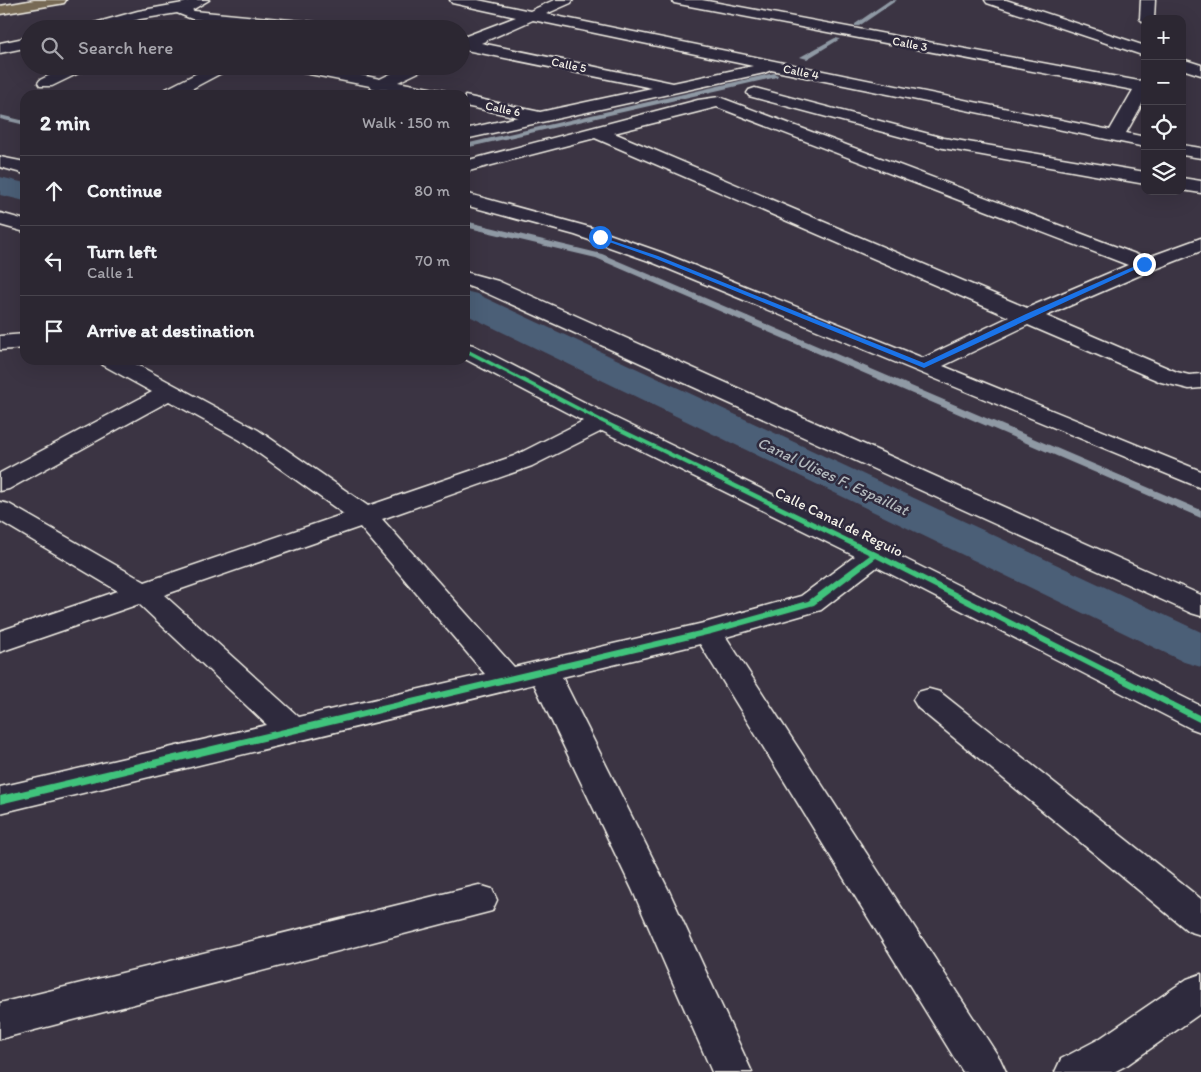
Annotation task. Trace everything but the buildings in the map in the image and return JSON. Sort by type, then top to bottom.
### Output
[{"type":"highway","points":[[0,10],[58,0]]},
{"type":"street","name":"Calle 4","points":[[457,0],[1141,141]]},
{"type":"street","points":[[470,41],[566,0]]},
{"type":"street","name":"Calle 3","points":[[679,0],[1141,86]]},
{"type":"street","points":[[992,0],[1141,50]]},
{"type":"street","points":[[1147,15],[1148,0]]},
{"type":"street","points":[[197,2],[184,12],[192,15],[240,20]]},
{"type":"street","points":[[120,20],[197,2]]},
{"type":"street","points":[[0,48],[20,44]]},
{"type":"street","name":"Calle 5","points":[[470,46],[676,87]]},
{"type":"street","points":[[1186,65],[1201,70]]},
{"type":"street","points":[[470,133],[774,66]]},
{"type":"street","points":[[46,83],[62,75]]},
{"type":"street","points":[[177,90],[206,75]]},
{"type":"street","points":[[337,75],[414,90]]},
{"type":"street","points":[[371,90],[402,75]]},
{"type":"street","points":[[1115,136],[1141,90]]},
{"type":"street","points":[[755,93],[943,143],[1141,177]]},
{"type":"street","name":"Calle 6","points":[[470,102],[541,117]]},
{"type":"street","points":[[470,166],[709,102],[726,104],[1144,264]]},
{"type":"street","points":[[596,132],[1029,315],[1169,377],[1189,382],[1201,380]]},
{"type":"street","points":[[1186,151],[1201,153]]},
{"type":"street","points":[[0,162],[20,167]]},
{"type":"street","points":[[1186,185],[1201,187]]},
{"type":"street","points":[[470,200],[582,231],[640,251],[1201,480]]},
{"type":"street","points":[[0,219],[20,225]]},
{"type":"street","points":[[924,366],[1029,315],[1144,264],[1201,244]]},
{"type":"street","points":[[470,280],[498,290],[1201,606]]},
{"type":"street","points":[[0,343],[20,341]]},
{"type":"street","name":"Calle Canal de Reguio","points":[[470,353],[602,421],[875,555],[1201,720]]},
{"type":"street","points":[[120,365],[249,435],[365,516],[507,679]]},
{"type":"street","points":[[0,483],[169,392]]},
{"type":"street","points":[[0,642],[145,594],[523,461],[602,421]]},
{"type":"street","points":[[0,510],[145,594],[293,730]]},
{"type":"street","points":[[0,800],[708,632],[811,603],[875,555]]},
{"type":"street","points":[[708,632],[986,1072]]},
{"type":"street","points":[[543,671],[650,890],[732,1072]]},
{"type":"street","points":[[929,700],[1201,920]]},
{"type":"street","points":[[0,1022],[479,900]]},
{"type":"street","points":[[1075,1072],[1113,1052],[1201,991]]},
{"type":"waterway","points":[[857,25],[894,0]]},
{"type":"waterway","points":[[804,57],[837,39]]},
{"type":"waterway","points":[[470,145],[774,75]]},
{"type":"waterway","points":[[0,117],[20,122]]},
{"type":"waterway","name":"Canal Ulises F. Espaillat","points":[[0,186],[20,191]]},
{"type":"waterway","points":[[470,225],[599,256],[1201,514]]},
{"type":"waterway","name":"Canal Ulises F. Espaillat","points":[[470,303],[1201,651]]},
{"type":"cycle path","points":[[470,353],[602,421],[875,555],[1201,720]]},
{"type":"cycle path","points":[[0,800],[708,632],[811,603],[875,555]]},
{"type":"route","points":[[600,237],[656,257],[924,366],[1029,315],[1144,264]]}]
